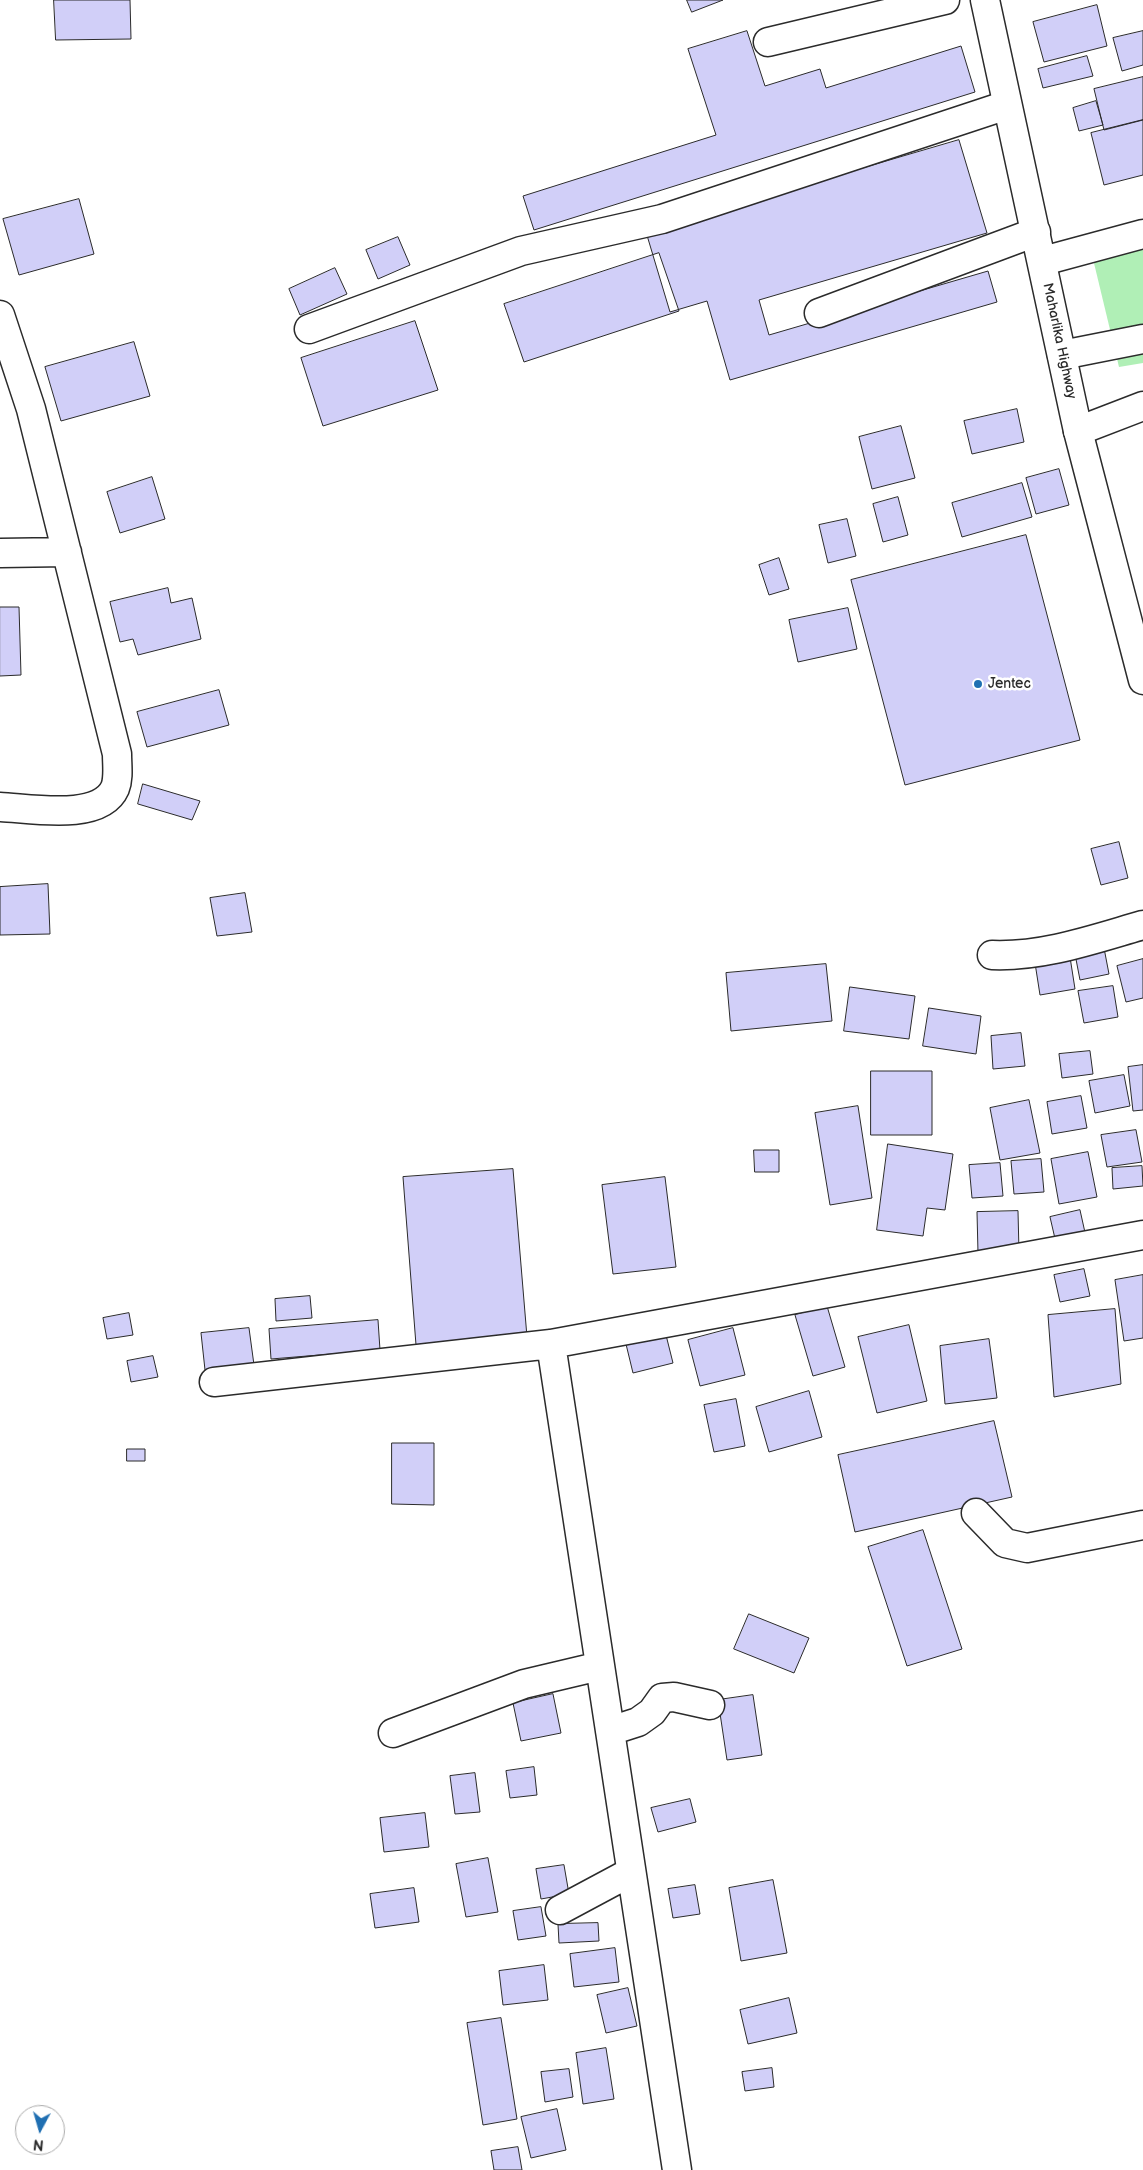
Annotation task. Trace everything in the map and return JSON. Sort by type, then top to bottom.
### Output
[{"type":"main road","points":[[768,42],[944,0]]},
{"type":"main road","name":"Maharlika Highway","points":[[985,0],[1043,261],[1078,431],[1143,680]]},
{"type":"main road","points":[[309,329],[521,251],[662,219],[1007,105]]},
{"type":"main road","points":[[819,312],[1036,232]]},
{"type":"main road","points":[[1043,261],[1143,234]]},
{"type":"main road","points":[[0,315],[31,409],[117,754],[118,780],[114,790],[104,802],[73,811],[0,807]]},
{"type":"main road","points":[[1062,355],[1143,340]]},
{"type":"main road","points":[[1078,431],[1143,406]]},
{"type":"main road","points":[[0,553],[67,552]]},
{"type":"main road","points":[[992,955],[1027,954],[1068,946],[1143,925]]},
{"type":"main road","points":[[214,1382],[551,1344],[1143,1235]]},
{"type":"main road","points":[[551,1344],[677,2170]]},
{"type":"main road","points":[[976,1512],[1005,1544],[1027,1548],[1143,1526]]},
{"type":"main road","points":[[393,1733],[524,1684],[600,1666]]},
{"type":"main road","points":[[610,1731],[638,1722],[652,1712],[662,1698],[674,1697],[710,1705]]},
{"type":"main road","points":[[560,1910],[631,1872]]},
{"type":"green space","points":[[1143,223],[1143,363],[1119,367],[1087,234]]},
{"type":"building","points":[[54,0],[130,0],[131,39],[56,40]]},
{"type":"building","points":[[687,0],[723,0],[692,12]]},
{"type":"building","points":[[1097,5],[1107,46],[1044,62],[1033,22]]},
{"type":"building","points":[[747,31],[765,86],[820,69],[826,88],[961,46],[975,92],[534,230],[523,196],[716,135],[688,49]]},
{"type":"building","points":[[1143,31],[1143,65],[1122,71],[1113,38]]},
{"type":"building","points":[[1087,56],[1093,76],[1043,88],[1038,69]]},
{"type":"building","points":[[1143,77],[1143,120],[1104,130],[1094,89]]},
{"type":"building","points":[[1096,101],[1103,125],[1079,131],[1073,108]]},
{"type":"building","points":[[1143,120],[1143,175],[1104,185],[1091,133]]},
{"type":"building","points":[[959,140],[987,233],[759,300],[769,335],[988,271],[997,302],[730,380],[707,301],[670,312],[646,232]]},
{"type":"building","points":[[79,199],[94,254],[19,275],[3,219]]},
{"type":"building","points":[[398,237],[410,265],[378,279],[366,250]]},
{"type":"building","points":[[659,253],[679,311],[524,362],[504,304]]},
{"type":"building","points":[[335,268],[347,294],[300,315],[289,289]]},
{"type":"building","points":[[415,321],[438,390],[323,426],[301,358]]},
{"type":"building","points":[[134,342],[150,396],[61,421],[45,367]]},
{"type":"building","points":[[1017,409],[1024,442],[972,454],[964,421]]},
{"type":"building","points":[[901,426],[915,478],[872,489],[859,437]]},
{"type":"building","points":[[1059,469],[1069,505],[1036,514],[1026,478]]},
{"type":"building","points":[[152,477],[165,519],[120,533],[107,492]]},
{"type":"building","points":[[1022,483],[1032,517],[962,537],[952,503]]},
{"type":"building","points":[[898,497],[908,535],[883,542],[873,504]]},
{"type":"building","points":[[847,519],[856,556],[828,563],[819,525]]},
{"type":"building","points":[[1026,535],[1080,740],[905,785],[851,580]]},
{"type":"building","points":[[779,558],[789,589],[769,595],[759,565]]},
{"type":"building","points":[[168,588],[171,603],[192,598],[201,639],[138,655],[133,639],[120,642],[110,602]]},
{"type":"building","points":[[0,607],[19,607],[21,675],[0,676]]},
{"type":"building","points":[[848,608],[857,649],[798,662],[789,620]]},
{"type":"building","points":[[219,690],[229,725],[147,747],[137,712]]},
{"type":"building","points":[[143,784],[200,801],[192,820],[138,804]]},
{"type":"building","points":[[1119,842],[1128,878],[1101,885],[1091,849]]},
{"type":"building","points":[[48,884],[50,934],[0,935],[0,887]]},
{"type":"building","points":[[245,893],[252,932],[217,936],[210,898]]},
{"type":"building","points":[[1104,948],[1109,974],[1080,980],[1075,954]]},
{"type":"building","points":[[1070,957],[1075,989],[1040,995],[1035,963]]},
{"type":"building","points":[[1143,959],[1143,998],[1126,1002],[1117,966]]},
{"type":"building","points":[[826,964],[832,1021],[731,1031],[726,973]]},
{"type":"building","points":[[1113,986],[1118,1017],[1084,1023],[1078,991]]},
{"type":"building","points":[[850,987],[915,996],[909,1039],[844,1031]]},
{"type":"building","points":[[929,1008],[981,1016],[976,1054],[923,1046]]},
{"type":"building","points":[[1021,1033],[1025,1066],[993,1069],[991,1036]]},
{"type":"building","points":[[1090,1051],[1093,1074],[1062,1078],[1059,1054]]},
{"type":"building","points":[[1143,1065],[1143,1110],[1133,1111],[1128,1067]]},
{"type":"building","points":[[871,1071],[932,1071],[932,1135],[871,1135]]},
{"type":"building","points":[[1124,1075],[1130,1106],[1095,1113],[1089,1081]]},
{"type":"building","points":[[1081,1096],[1087,1128],[1052,1134],[1047,1102]]},
{"type":"building","points":[[1029,1100],[1040,1153],[1000,1160],[990,1108]]},
{"type":"building","points":[[858,1106],[872,1198],[830,1205],[815,1113]]},
{"type":"building","points":[[1136,1130],[1142,1162],[1107,1167],[1101,1135]]},
{"type":"building","points":[[888,1144],[953,1154],[945,1210],[927,1208],[923,1236],[877,1230]]},
{"type":"building","points":[[754,1150],[779,1150],[779,1172],[755,1172]]},
{"type":"building","points":[[1088,1152],[1097,1197],[1059,1204],[1051,1159]]},
{"type":"building","points":[[1041,1159],[1044,1192],[1014,1194],[1011,1161]]},
{"type":"building","points":[[1000,1163],[1003,1196],[972,1198],[969,1165]]},
{"type":"building","points":[[1142,1166],[1143,1186],[1113,1189],[1112,1168]]},
{"type":"building","points":[[513,1169],[527,1337],[416,1345],[403,1177]]},
{"type":"building","points":[[665,1177],[676,1267],[613,1274],[602,1185]]},
{"type":"building","points":[[1080,1210],[1086,1237],[1056,1243],[1050,1217]]},
{"type":"building","points":[[1018,1211],[1019,1252],[978,1253],[977,1212]]},
{"type":"building","points":[[1084,1269],[1090,1296],[1060,1302],[1054,1275]]},
{"type":"building","points":[[1143,1275],[1143,1338],[1124,1341],[1115,1280]]},
{"type":"building","points":[[310,1296],[312,1318],[276,1321],[275,1299]]},
{"type":"building","points":[[827,1306],[845,1367],[813,1376],[795,1315]]},
{"type":"building","points":[[1115,1309],[1121,1384],[1054,1397],[1048,1315]]},
{"type":"building","points":[[129,1313],[133,1335],[107,1339],[103,1318]]},
{"type":"building","points":[[378,1320],[380,1350],[271,1359],[269,1329]]},
{"type":"building","points":[[909,1325],[927,1401],[877,1413],[858,1337]]},
{"type":"building","points":[[249,1328],[254,1365],[205,1370],[201,1333]]},
{"type":"building","points":[[733,1328],[745,1375],[700,1386],[688,1340]]},
{"type":"building","points":[[665,1331],[673,1363],[633,1373],[625,1340]]},
{"type":"building","points":[[989,1339],[997,1398],[945,1404],[940,1346]]},
{"type":"building","points":[[153,1356],[158,1377],[131,1382],[127,1361]]},
{"type":"building","points":[[809,1391],[822,1437],[769,1452],[756,1407]]},
{"type":"building","points":[[736,1399],[745,1446],[714,1452],[704,1405]]},
{"type":"building","points":[[994,1421],[1012,1497],[855,1532],[838,1455]]},
{"type":"building","points":[[392,1443],[434,1443],[434,1505],[392,1504]]},
{"type":"building","points":[[127,1449],[145,1449],[145,1461],[127,1461]]},
{"type":"building","points":[[923,1530],[962,1649],[907,1666],[868,1547]]},
{"type":"building","points":[[749,1614],[809,1638],[794,1673],[734,1649]]},
{"type":"building","points":[[553,1694],[561,1733],[521,1741],[513,1703]]},
{"type":"building","points":[[753,1695],[762,1755],[727,1760],[718,1700]]},
{"type":"building","points":[[534,1767],[537,1795],[510,1798],[506,1771]]},
{"type":"building","points":[[475,1773],[480,1812],[455,1814],[450,1776]]},
{"type":"building","points":[[690,1799],[696,1822],[658,1832],[651,1808]]},
{"type":"building","points":[[425,1813],[429,1847],[384,1852],[380,1818]]},
{"type":"building","points":[[488,1858],[498,1912],[466,1917],[456,1864]]},
{"type":"building","points":[[564,1865],[569,1894],[541,1899],[536,1869]]},
{"type":"building","points":[[773,1880],[787,1953],[741,1961],[729,1888]]},
{"type":"building","points":[[695,1885],[700,1914],[673,1918],[668,1889]]},
{"type":"building","points":[[414,1888],[419,1922],[375,1928],[370,1894]]},
{"type":"building","points":[[541,1907],[546,1936],[518,1940],[513,1911]]},
{"type":"building","points":[[598,1923],[599,1941],[559,1943],[558,1924]]},
{"type":"building","points":[[615,1948],[619,1982],[574,1987],[570,1954]]},
{"type":"building","points":[[544,1965],[548,2000],[503,2005],[499,1971]]},
{"type":"building","points":[[628,1988],[637,2026],[606,2033],[597,1995]]},
{"type":"building","points":[[789,1998],[797,2033],[748,2044],[740,2010]]},
{"type":"building","points":[[501,2018],[517,2119],[483,2125],[467,2023]]},
{"type":"building","points":[[606,2048],[614,2099],[583,2104],[576,2053]]},
{"type":"building","points":[[772,2068],[774,2087],[745,2091],[742,2072]]},
{"type":"building","points":[[569,2069],[573,2097],[545,2102],[541,2072]]},
{"type":"building","points":[[557,2109],[566,2150],[531,2158],[521,2117]]},
{"type":"building","points":[[518,2147],[522,2170],[494,2170],[491,2151]]},
{"type":"place","name":"Jentec","points":[[978,684]]}]
